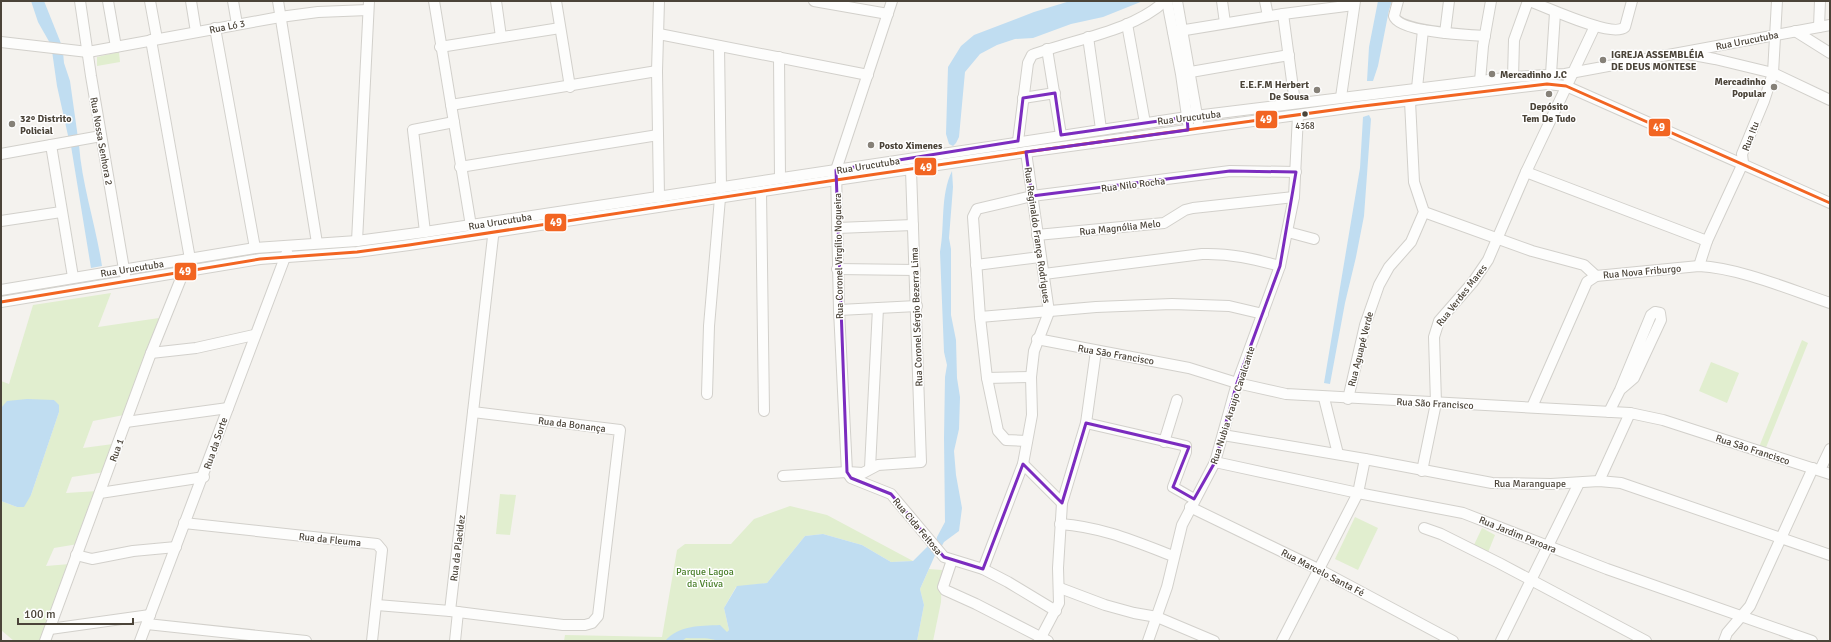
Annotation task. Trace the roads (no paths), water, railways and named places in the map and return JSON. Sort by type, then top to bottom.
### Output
[{"type":"street","name":"Rua Nossa Senhora 2","points":[[80,1],[126,281]]},
{"type":"street","points":[[108,1],[116,47]]},
{"type":"street","points":[[150,1],[154,39],[190,259]]},
{"type":"street","points":[[191,1],[196,32]]},
{"type":"street","points":[[233,1],[237,24]]},
{"type":"street","points":[[278,1],[317,243]]},
{"type":"street","points":[[318,1],[318,12]]},
{"type":"street","points":[[434,1],[440,47],[471,226]]},
{"type":"street","points":[[496,1],[501,37]]},
{"type":"street","points":[[556,1],[570,86]]},
{"type":"street","points":[[659,1],[657,71],[659,197]]},
{"type":"street","points":[[814,1],[888,14]]},
{"type":"street","name":"Rua Coronel Virgílio Nogueira","points":[[846,472],[837,269],[836,175],[892,1]]},
{"type":"street","points":[[1018,141],[1029,58],[1032,55],[1127,24],[1151,12],[1166,1],[1178,31]]},
{"type":"street","points":[[1177,1],[1178,31],[1192,116],[1199,128]]},
{"type":"street","points":[[1222,1],[1226,23]]},
{"type":"street","points":[[1265,1],[1268,16]]},
{"type":"street","points":[[1398,1],[1394,13],[1395,19],[1399,23],[1423,30],[1484,36]]},
{"type":"street","points":[[1444,33],[1449,1]]},
{"type":"street","points":[[1480,81],[1484,36],[1491,1]]},
{"type":"street","points":[[1513,77],[1514,40],[1528,1],[1546,6],[1555,13],[1594,26],[1623,29],[1625,27],[1632,1]]},
{"type":"street","name":"Rua Itu","points":[[1699,266],[1707,240],[1742,163],[1742,154],[1764,101],[1773,73],[1778,1]]},
{"type":"street","points":[[1819,27],[1820,1]]},
{"type":"street","points":[[1178,31],[1283,14],[1309,6],[1351,3],[1341,97]]},
{"type":"street","name":"Rua Ló 3","points":[[1,42],[88,52],[237,24],[368,5]]},
{"type":"street","points":[[356,241],[368,5]]},
{"type":"street","points":[[1551,74],[1555,13]]},
{"type":"street","points":[[1283,14],[1295,103]]},
{"type":"street","points":[[1127,24],[1145,123]]},
{"type":"street","name":"Rua Urucutuba","points":[[1,290],[255,248],[356,241],[495,222],[720,198],[761,192],[836,175],[1018,141],[1192,116],[1341,97],[1513,77],[1574,73],[1775,34],[1830,25]]},
{"type":"street","points":[[1574,73],[1594,26]]},
{"type":"street","points":[[215,28],[255,248]]},
{"type":"street","points":[[440,47],[560,28]]},
{"type":"street","points":[[1417,88],[1423,30]]},
{"type":"street","points":[[1795,31],[1830,53]]},
{"type":"street","points":[[658,34],[868,75]]},
{"type":"street","points":[[1088,37],[1102,129]]},
{"type":"street","points":[[719,46],[721,188]]},
{"type":"street","points":[[1047,49],[1061,135]]},
{"type":"street","points":[[1680,53],[1715,59],[1773,73],[1830,100]]},
{"type":"street","points":[[1185,72],[1289,55]]},
{"type":"street","points":[[780,57],[780,178]]},
{"type":"street","points":[[451,105],[657,71]]},
{"type":"street","name":"Rua Verdes Mares","points":[[1422,471],[1436,403],[1434,337],[1436,328],[1439,321],[1473,282],[1488,260],[1495,246],[1496,238],[1526,172],[1566,86],[1574,73]]},
{"type":"street","name":"Rua Urucutuba","points":[[615,208],[659,197],[780,178],[911,170],[1026,152],[1199,128],[1552,84],[1566,86],[1830,203]]},
{"type":"street","points":[[1023,98],[1055,93]]},
{"type":"street","points":[[1410,101],[1413,177],[1416,193],[1424,212],[1532,251],[1584,265],[1596,276]]},
{"type":"street","name":"Rua Nubia Araujo Cavalcante","points":[[1148,641],[1167,587],[1173,556],[1182,526],[1192,503],[1215,462],[1237,383],[1280,266],[1294,197],[1298,115]]},
{"type":"street","points":[[1188,130],[1192,116]]},
{"type":"street","points":[[425,232],[413,130],[454,122]]},
{"type":"street","points":[[460,167],[658,135]]},
{"type":"street","points":[[1,154],[101,136]]},
{"type":"street","points":[[51,145],[73,277]]},
{"type":"street","name":"Rua Reginaldo França Rodrigues","points":[[983,569],[1023,464],[1032,415],[1031,377],[1037,339],[1049,312],[1026,152]]},
{"type":"street","name":"Rua Coronel Sérgio Bezerra Lima","points":[[870,468],[878,465],[920,463],[917,306],[911,170]]},
{"type":"street","name":"Rua Nilo Rocha","points":[[976,265],[974,214],[977,209],[1032,196],[1230,171],[1296,172]]},
{"type":"street","points":[[1526,172],[1707,240]]},
{"type":"street","points":[[761,192],[764,411]]},
{"type":"street","name":"Rua Magnólia Melo","points":[[1037,235],[1164,223],[1185,210],[1193,208],[1294,197]]},
{"type":"street","points":[[707,394],[709,326],[720,198]]},
{"type":"street","name":"Rua Urucutuba","points":[[1,302],[184,271],[285,257],[357,252],[494,234],[596,211]]},
{"type":"street","points":[[1,221],[61,212]]},
{"type":"street","name":"Rua Aguapé Verde","points":[[1348,399],[1365,325],[1379,285],[1389,267],[1411,242],[1424,212]]},
{"type":"street","points":[[473,412],[495,222]]},
{"type":"street","points":[[837,228],[913,225]]},
{"type":"street","points":[[1288,232],[1314,239]]},
{"type":"street","name":"Rua da Sorte","points":[[140,641],[184,523],[204,477],[254,336],[290,245]]},
{"type":"street","points":[[1044,274],[1220,253],[1237,255],[1280,266]]},
{"type":"street","points":[[1027,441],[1006,440],[998,431],[988,378],[980,317],[976,265],[1040,257]]},
{"type":"street","name":"Rua Nova Friburgo","points":[[1532,408],[1587,282],[1596,276],[1710,266],[1750,277],[1830,303]]},
{"type":"street","points":[[837,269],[915,270]]},
{"type":"street","name":"Rua 1","points":[[46,641],[76,555],[151,353],[184,271]]},
{"type":"street","points":[[980,317],[1172,304],[1229,306],[1262,314]]},
{"type":"street","points":[[839,310],[917,306]]},
{"type":"street","points":[[783,476],[846,472],[863,473],[870,468],[878,308]]},
{"type":"street","points":[[1609,412],[1620,390],[1629,364],[1651,315],[1657,312],[1662,318],[1639,369],[1634,378],[1620,390]]},
{"type":"street","points":[[151,353],[196,348],[254,336]]},
{"type":"street","name":"Rua São Francisco","points":[[1037,339],[1096,351],[1143,358],[1189,368],[1237,383],[1286,394],[1324,398],[1630,413],[1662,420],[1830,474]]},
{"type":"street","points":[[1638,345],[1648,349]]},
{"type":"street","points":[[952,560],[943,587],[944,590],[976,604],[1043,640],[1060,598],[1058,568],[1062,503],[1086,423],[1096,351]]},
{"type":"street","points":[[1629,364],[1639,369]]},
{"type":"street","points":[[988,378],[1031,377]]},
{"type":"street","points":[[1324,398],[1338,454]]},
{"type":"street","points":[[1086,423],[1164,442],[1177,400]]},
{"type":"street","points":[[126,422],[228,408]]},
{"type":"street","name":"Rua da Placidez","points":[[455,641],[454,612],[473,412]]},
{"type":"street","name":"Rua da Bonança","points":[[454,612],[563,625],[585,625],[596,620],[598,616],[620,430],[473,412]]},
{"type":"street","points":[[1599,481],[1630,413]]},
{"type":"street","name":"Rua Maranguape","points":[[1223,435],[1509,485],[1599,481],[1622,483],[1830,555]]},
{"type":"street","name":"Rua Marcelo Santa Fé","points":[[1164,442],[1186,446],[1186,452],[1173,487],[1192,503],[1453,641]]},
{"type":"street","points":[[1724,641],[1727,633],[1750,606],[1781,538],[1817,469],[1830,449]]},
{"type":"street","points":[[1282,641],[1320,570],[1358,493],[1365,459]]},
{"type":"street","name":"Rua Jardim Paroara","points":[[1215,462],[1358,493],[1464,513],[1548,546],[1812,641]]},
{"type":"street","points":[[1023,464],[1062,503]]},
{"type":"street","name":"Rua Cida Feitosa","points":[[846,472],[851,478],[891,494],[937,550],[952,560],[983,569],[1056,611]]},
{"type":"street","points":[[100,493],[204,477]]},
{"type":"street","points":[[1501,641],[1579,483]]},
{"type":"street","name":"Rua da Fleuma","points":[[184,523],[376,544],[382,550],[372,641]]},
{"type":"street","points":[[1060,524],[1086,526],[1173,556]]},
{"type":"street","points":[[1424,528],[1454,541],[1646,641]]},
{"type":"street","points":[[76,555],[92,559],[133,551],[176,547]]},
{"type":"street","points":[[1060,588],[1105,605],[1134,613],[1157,617],[1214,641]]},
{"type":"street","points":[[377,605],[454,612]]},
{"type":"street","points":[[50,629],[148,620],[306,641]]},
{"type":"water","points":[[31,1],[44,1],[62,46],[51,45],[38,22]]},
{"type":"water","points":[[1070,1],[1143,1],[1103,17],[1071,24],[1033,38],[1015,39],[997,45],[980,54],[965,72],[959,137],[953,146],[949,144],[946,134],[948,67],[961,46],[974,35],[1034,12]]},
{"type":"water","points":[[1378,1],[1392,1],[1378,66],[1373,81],[1367,81],[1369,47]]},
{"type":"water","points":[[52,51],[63,52],[64,63],[70,81],[78,138],[69,140],[57,86]]},
{"type":"water","points":[[1369,115],[1371,119],[1364,216],[1345,303],[1330,384],[1324,383],[1360,168],[1363,117]]},
{"type":"water","points":[[79,145],[83,175],[102,266],[91,268],[71,146]]},
{"type":"water","points":[[952,171],[953,187],[949,238],[951,249],[951,315],[956,340],[957,378],[960,397],[959,429],[954,451],[956,475],[962,508],[959,531],[944,542],[939,551],[935,546],[937,537],[945,522],[944,438],[945,377],[947,365],[944,352],[940,252],[944,200],[948,180]]},
{"type":"water","points":[[27,399],[54,400],[59,405],[59,412],[31,495],[24,507],[17,507],[1,501],[1,408],[7,401]]},
{"type":"water","points":[[823,534],[862,545],[891,562],[913,561],[928,546],[936,553],[920,589],[924,605],[917,641],[718,641],[686,638],[682,641],[665,641],[677,632],[690,627],[720,625],[727,632],[729,630],[724,608],[737,586],[767,583],[805,536]]},
{"type":"place","name":"IGREJA ASSEMBLÉIA DE DEUS MONTESE","points":[[1603,60]]},
{"type":"place","name":"Mercadinho J.C","points":[[1492,74]]},
{"type":"place","name":"Mercadinho Popular","points":[[1774,87]]},
{"type":"place","name":"E.E.F.M Herbert De Sousa","points":[[1317,90]]},
{"type":"place","name":"Depósito Tem De Tudo","points":[[1549,94]]},
{"type":"place","name":"4368","points":[[1305,114]]},
{"type":"place","name":"32º Distrito Policial","points":[[12,124]]},
{"type":"place","name":"Posto Ximenes","points":[[871,145]]},
{"type":"park label","name":"Parque Lagoa da Viúva","points":[[705,576]]}]
